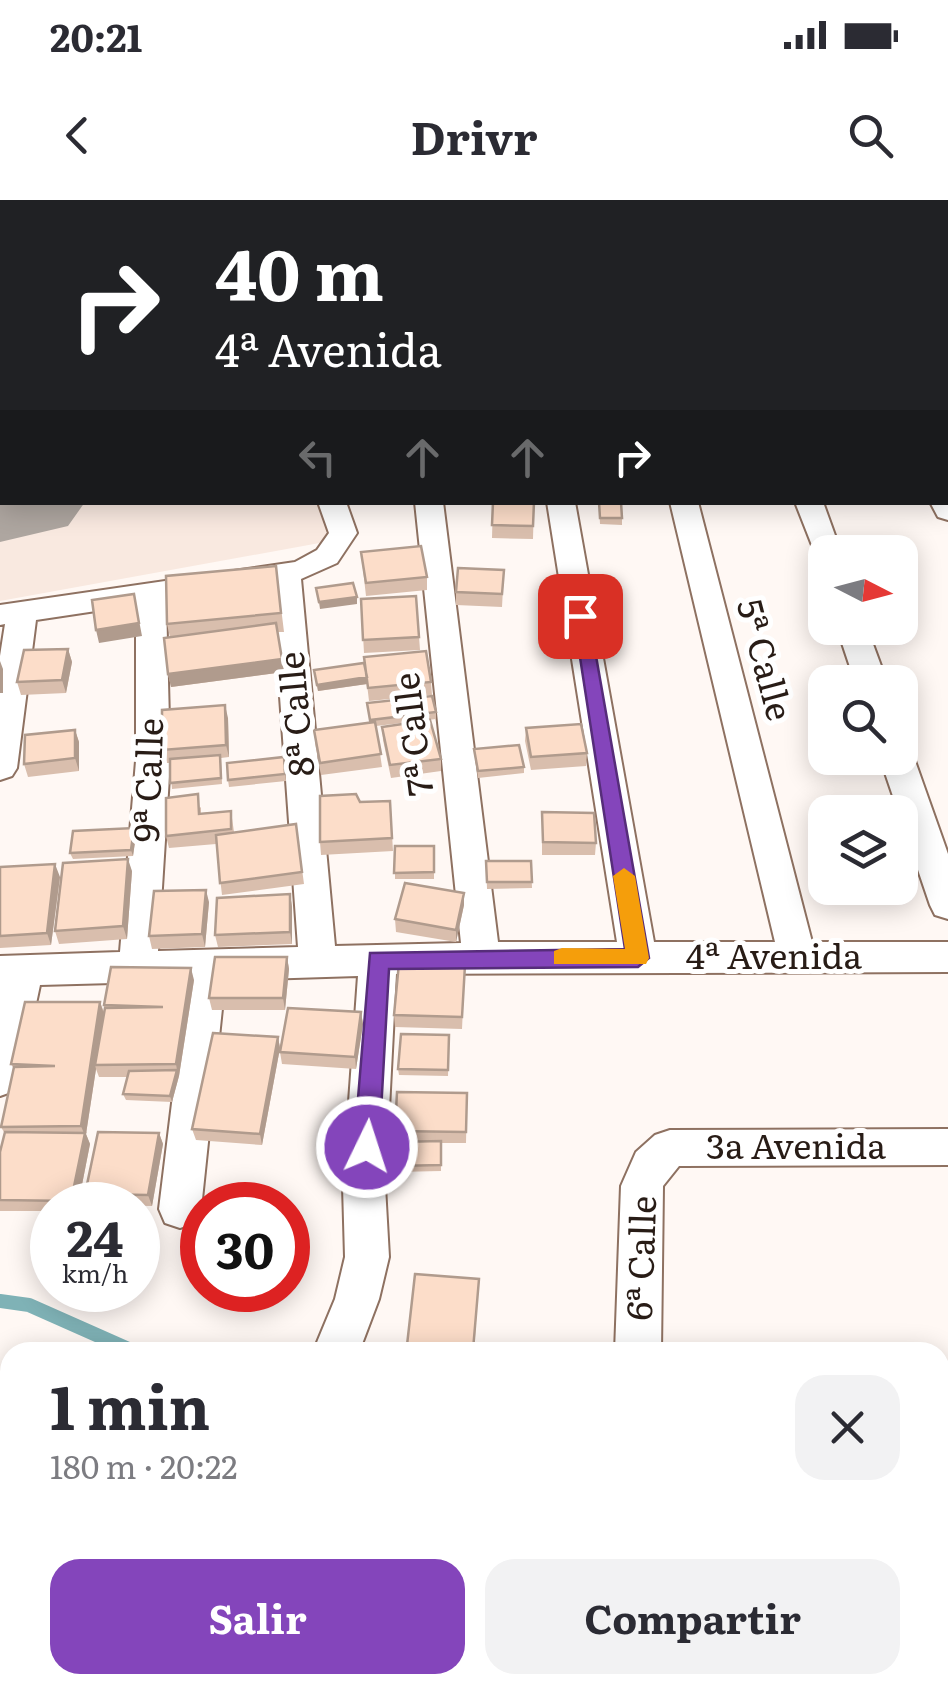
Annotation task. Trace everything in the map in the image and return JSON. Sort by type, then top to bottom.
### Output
[{"type":"street","points":[[0,768],[11,613],[286,574],[319,564],[334,554],[343,533],[333,505]]},
{"type":"street","name":"7ª Calle","points":[[429,505],[481,957]]},
{"type":"street","points":[[561,505],[638,958]]},
{"type":"street","name":"5ª Calle","points":[[685,505],[797,955]]},
{"type":"street","points":[[811,505],[821,535]]},
{"type":"street","name":"8ª Calle","points":[[286,574],[318,962]]},
{"type":"street","name":"9ª Calle","points":[[138,967],[153,761],[150,592]]},
{"type":"street","points":[[903,775],[948,905]]},
{"type":"street","name":"4ª Avenida","points":[[12,971],[481,957],[948,957]]},
{"type":"street","points":[[340,1342],[358,1299],[367,1257],[364,1186],[378,960]]},
{"type":"street","points":[[183,1182],[208,965]]},
{"type":"street","points":[[0,1079],[12,971]]},
{"type":"street","name":"3a Avenida","points":[[650,1165],[670,1148],[948,1147]]},
{"type":"street","name":"6ª Calle","points":[[638,1342],[642,1186],[650,1165]]},
{"type":"shaded area","points":[[0,505],[327,505],[338,535],[325,542],[0,601]]},
{"type":"building","points":[[493,505],[534,505],[533,526],[492,525]]},
{"type":"building","points":[[599,505],[621,505],[622,518],[600,518]]},
{"type":"building","points":[[421,546],[427,577],[366,583],[361,552]]},
{"type":"building","points":[[276,566],[281,613],[167,624],[166,576]]},
{"type":"building","points":[[458,568],[504,570],[502,594],[456,592]]},
{"type":"building","points":[[353,583],[357,597],[319,602],[316,588]]},
{"type":"building","points":[[134,594],[139,623],[96,630],[92,600]]},
{"type":"building","points":[[416,596],[419,637],[363,640],[361,599]]},
{"type":"building","points":[[276,623],[282,659],[168,674],[164,638]]},
{"type":"building","points":[[68,649],[62,680],[17,682],[24,650]]},
{"type":"building","points":[[426,651],[431,682],[368,688],[364,657]]},
{"type":"building","points":[[364,663],[367,677],[317,685],[314,670]]},
{"type":"building","points":[[432,696],[436,712],[370,720],[367,703]]},
{"type":"building","points":[[225,705],[226,745],[162,750],[162,710]]},
{"type":"building","points":[[430,720],[441,759],[390,765],[382,727]]},
{"type":"building","points":[[375,722],[381,754],[320,763],[314,730]]},
{"type":"building","points":[[581,724],[587,753],[531,757],[526,728]]},
{"type":"building","points":[[75,730],[75,758],[24,764],[25,735]]},
{"type":"building","points":[[519,745],[524,767],[478,771],[474,749]]},
{"type":"building","points":[[220,755],[221,778],[170,783],[170,759]]},
{"type":"building","points":[[284,757],[285,774],[228,780],[227,763]]},
{"type":"building","points":[[198,794],[199,814],[231,811],[231,829],[166,836],[166,798]]},
{"type":"building","points":[[356,794],[360,802],[390,801],[392,838],[320,842],[320,796]]},
{"type":"building","points":[[542,812],[594,813],[596,843],[543,842]]},
{"type":"building","points":[[296,824],[302,872],[220,883],[216,835]]},
{"type":"building","points":[[134,828],[131,850],[70,853],[73,831]]},
{"type":"building","points":[[395,846],[434,846],[434,872],[394,873]]},
{"type":"building","points":[[128,859],[123,926],[55,931],[63,863]]},
{"type":"building","points":[[486,861],[531,861],[532,882],[487,882]]},
{"type":"building","points":[[55,864],[47,933],[0,936],[0,867]]},
{"type":"building","points":[[405,883],[464,893],[456,930],[395,919]]},
{"type":"building","points":[[206,890],[202,934],[149,936],[154,891]]},
{"type":"building","points":[[290,894],[290,932],[215,935],[217,898]]},
{"type":"building","points":[[215,957],[287,957],[283,998],[209,998]]},
{"type":"building","points":[[399,963],[465,965],[462,1017],[394,1015]]},
{"type":"building","points":[[111,967],[191,968],[176,1064],[95,1065],[105,1008],[163,1007],[104,1005]]},
{"type":"building","points":[[25,1002],[100,1002],[81,1126],[1,1127],[14,1067],[55,1066],[11,1064]]},
{"type":"building","points":[[288,1008],[361,1012],[355,1057],[280,1052]]},
{"type":"building","points":[[213,1033],[278,1037],[260,1134],[192,1129]]},
{"type":"building","points":[[401,1034],[449,1035],[448,1070],[398,1069]]},
{"type":"building","points":[[177,1070],[170,1096],[123,1094],[129,1071]]},
{"type":"building","points":[[397,1092],[467,1093],[466,1132],[395,1131]]},
{"type":"building","points":[[5,1132],[85,1133],[75,1182],[30,1182],[30,1200],[0,1200],[0,1152]]},
{"type":"building","points":[[98,1132],[159,1133],[150,1182],[88,1182]]},
{"type":"building","points":[[441,1141],[441,1165],[396,1166],[397,1142]]},
{"type":"building","points":[[415,1274],[479,1279],[474,1342],[407,1342]]},
{"type":"waterway","points":[[0,1301],[29,1305],[112,1342]]},
{"type":"slow traffic","points":[[562,957],[638,958],[624,876]]},
{"type":"route","points":[[367,1147],[378,960],[638,958],[580,616]]}]
